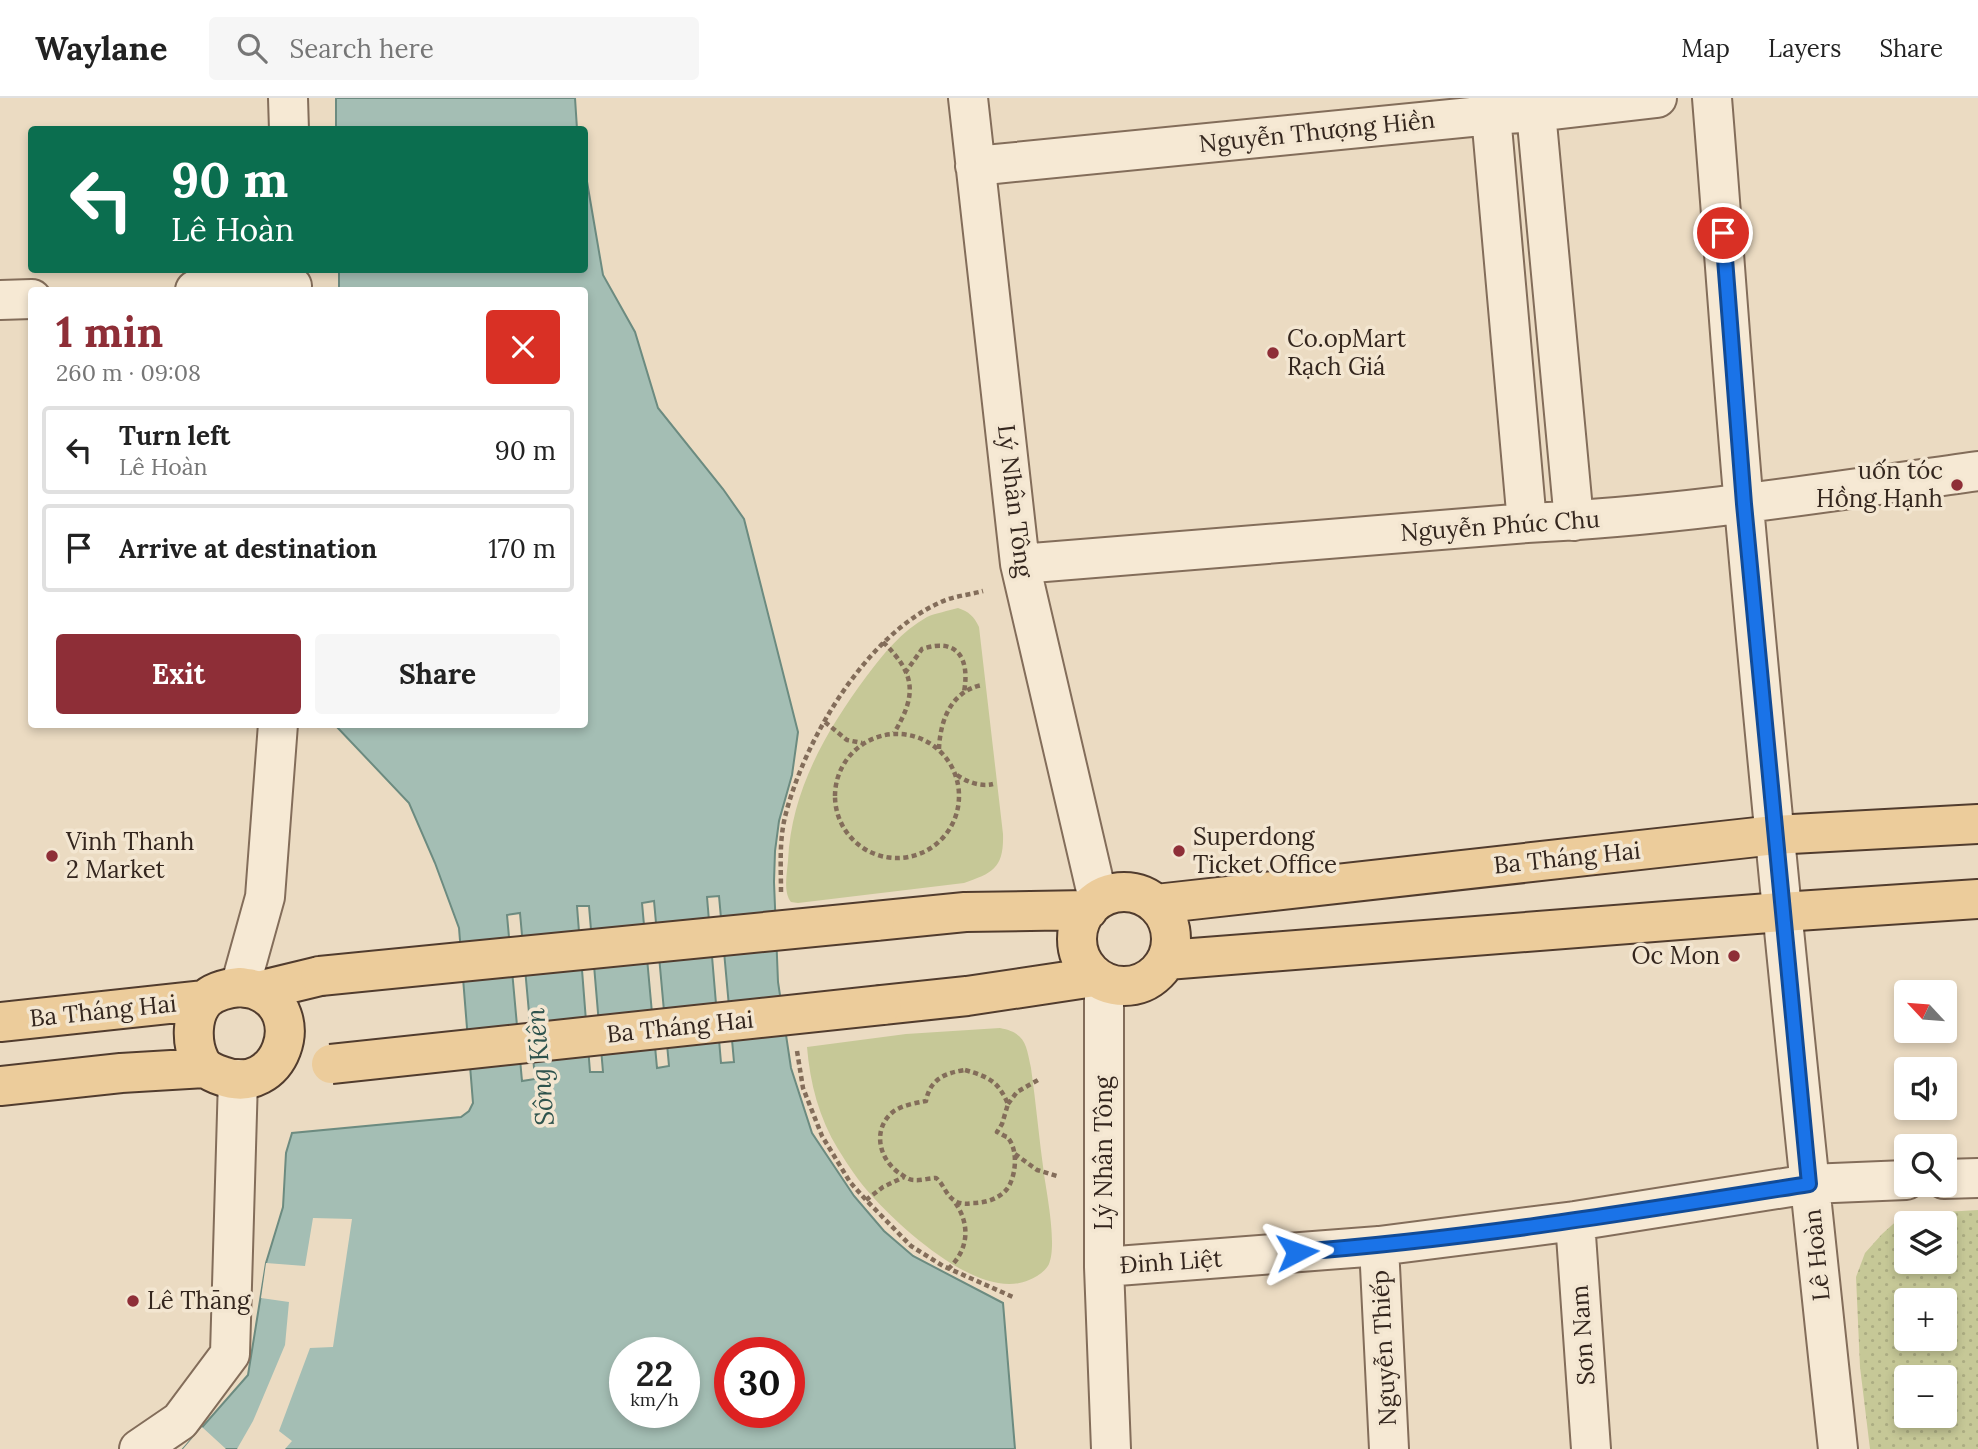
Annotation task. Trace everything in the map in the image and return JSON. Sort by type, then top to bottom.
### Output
[{"type":"main road","name":"Ba Tháng Hai","points":[[1156,904],[1774,835],[1978,824]]},
{"type":"main road","points":[[1115,892],[1137,893],[1156,904],[1168,919],[1172,939],[1167,960],[1153,977],[1135,986],[1112,985],[1099,979],[1082,960],[1076,941],[1081,920],[1093,904],[1115,892]]},
{"type":"main road","points":[[1167,960],[1978,899]]},
{"type":"main road","name":"Ba Tháng Hai","points":[[0,1022],[235,993],[320,976],[965,912],[1093,904]]},
{"type":"main road","name":"Ba Tháng Hai","points":[[0,1086],[121,1073],[236,1073],[331,1064],[967,996],[1099,979]]},
{"type":"main road","points":[[235,993],[269,998],[285,1024],[281,1054],[236,1073],[200,1061],[193,1037],[194,1022],[235,993]]},
{"type":"street","points":[[288,98],[289,126]]},
{"type":"street","name":"Lý Nhân Tông","points":[[968,98],[1020,564],[1093,904]]},
{"type":"street","name":"Nguyễn Thượng Hiền","points":[[975,166],[1657,98]]},
{"type":"street","name":"Lê Hoàn","points":[[1712,98],[1744,504],[1774,835],[1838,1449]]},
{"type":"street","points":[[1536,112],[1574,521]]},
{"type":"street","points":[[1491,115],[1527,523]]},
{"type":"street","points":[[231,287],[292,282]]},
{"type":"street","points":[[0,300],[28,299]]},
{"type":"street","name":"Nguyễn Phúc Chu","points":[[1020,564],[1574,521],[1744,504],[1978,471]]},
{"type":"street","points":[[235,993],[265,897],[278,728]]},
{"type":"street","name":"Lý Nhân Tông","points":[[1099,979],[1104,1267],[1111,1449]]},
{"type":"street","points":[[139,1449],[180,1421],[230,1354],[236,1073]]},
{"type":"street","points":[[1957,1179],[1978,1178]]},
{"type":"street","name":"Đinh Liệt","points":[[1104,1267],[1380,1246],[1575,1221],[1809,1184],[1894,1180]]},
{"type":"street","name":"Sơn Nam","points":[[1575,1221],[1591,1449]]},
{"type":"street","name":"Nguyễn Thiếp","points":[[1380,1246],[1389,1449]]},
{"type":"path","points":[[782,898],[780,846],[785,818],[797,780],[825,722],[875,649],[894,631],[942,601],[983,591]]},
{"type":"path","points":[[883,642],[898,656],[910,687],[907,710],[894,733]]},
{"type":"path","points":[[905,673],[922,649],[944,645],[955,651],[964,663],[964,692]]},
{"type":"path","points":[[939,750],[943,720],[954,701],[964,692],[982,685]]},
{"type":"path","points":[[825,722],[847,740],[864,743]]},
{"type":"path","points":[[954,771],[959,790],[958,810],[938,842],[925,851],[903,858],[876,854],[849,835],[839,818],[836,792],[840,771],[856,749],[864,743],[894,733],[922,738],[939,750],[959,777],[986,786],[993,784]]},
{"type":"path","points":[[796,1047],[803,1088],[822,1136],[850,1182],[911,1246],[948,1269],[1013,1297]]},
{"type":"path","points":[[948,1269],[962,1250],[967,1234],[964,1218],[939,1179],[926,1178],[916,1181],[893,1169],[880,1144],[881,1128],[895,1111],[926,1101],[930,1088],[937,1079],[965,1070],[980,1074],[999,1086],[1008,1104]]},
{"type":"path","points":[[954,1201],[961,1204],[992,1200],[1006,1190],[1013,1177],[1015,1158],[1010,1142],[997,1132],[1008,1104],[1017,1092],[1038,1080]]},
{"type":"path","points":[[1014,1154],[1037,1170],[1057,1175]]},
{"type":"path","points":[[866,1199],[905,1176]]},
{"type":"green space","points":[[958,608],[971,615],[979,627],[1003,834],[999,862],[989,872],[964,883],[791,902],[786,882],[796,810],[803,786],[825,740],[872,668],[909,629],[927,617]]},
{"type":"green space","points":[[1000,1028],[1020,1037],[1028,1053],[1052,1233],[1051,1256],[1045,1269],[1029,1280],[1010,1284],[988,1281],[944,1259],[902,1226],[867,1191],[831,1137],[821,1113],[810,1074],[807,1047],[906,1034]]},
{"type":"green space","points":[[1978,1210],[1978,1449],[1870,1449],[1860,1367],[1856,1277],[1865,1253],[1894,1223],[1894,1274],[1957,1274],[1957,1211]]},
{"type":"water","points":[[336,98],[575,98],[577,126],[336,126]]},
{"type":"water","name":"Sông Kiên","points":[[588,188],[603,275],[635,332],[658,408],[744,519],[798,732],[792,775],[779,821],[774,882],[778,982],[791,1068],[812,1133],[854,1196],[884,1231],[913,1256],[1003,1303],[1015,1449],[183,1449],[248,1375],[266,1263],[283,1207],[286,1153],[292,1133],[461,1117],[469,1111],[473,1103],[459,928],[409,803],[338,728],[588,728],[588,287],[339,287],[339,273],[588,273]],"holes":[[[719,896],[734,1062],[721,1063],[707,897]],[[654,901],[669,1066],[657,1068],[642,903]],[[577,906],[589,906],[603,1072],[590,1072]],[[520,913],[535,1079],[522,1081],[507,915]]]},
{"type":"pier","points":[[313,1218],[352,1219],[333,1347],[310,1348],[279,1431],[292,1441],[285,1449],[237,1449],[253,1421],[285,1345],[289,1302],[261,1298],[266,1263],[305,1266]]},
{"type":"pier","points":[[202,1427],[226,1449],[183,1449]]},
{"type":"place","name":"Co.opMart Rạch Giá","points":[[1273,353]]},
{"type":"place","name":"uốn tóc Hồng Hạnh","points":[[1957,485]]},
{"type":"place","name":"Superdong Ticket Office","points":[[1179,851]]},
{"type":"place","name":"Vinh Thanh 2 Market","points":[[52,856]]},
{"type":"place","name":"Oc Mon","points":[[1734,956]]},
{"type":"place","name":"Lê Thāng","points":[[133,1301]]},
{"type":"route","points":[[1297,1252],[1380,1246],[1575,1221],[1809,1184],[1744,504],[1723,233]]}]
